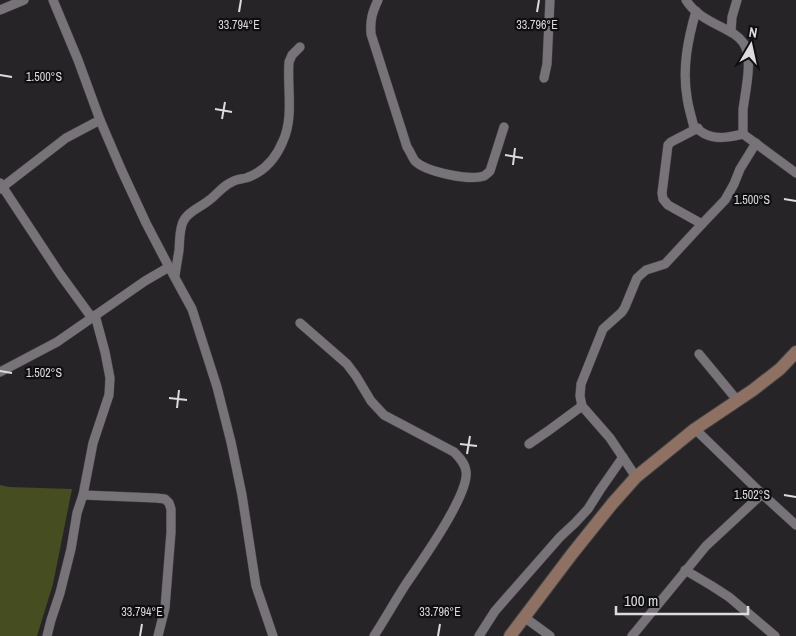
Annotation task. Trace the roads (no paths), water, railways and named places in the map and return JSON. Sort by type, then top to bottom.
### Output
[{"type":"main road","points":[[510,636],[612,504],[636,477],[695,429],[780,369],[796,352]]},
{"type":"street","points":[[0,10],[24,0]]},
{"type":"street","points":[[53,0],[100,120],[146,223],[192,309],[217,387],[231,442],[242,495],[256,586],[273,636]]},
{"type":"street","points":[[378,0],[370,22],[371,34],[407,147],[415,161],[427,169],[447,174],[467,177],[486,175],[490,171],[504,127]]},
{"type":"street","points":[[544,78],[547,64],[550,0]]},
{"type":"street","points":[[686,0],[705,18],[742,40],[747,49],[748,62],[743,111],[743,134]]},
{"type":"street","points":[[731,32],[732,17],[737,0]]},
{"type":"street","points":[[696,11],[687,50],[685,72],[687,97],[694,128],[698,128],[710,136],[724,138],[743,134],[796,173]]},
{"type":"street","points":[[175,276],[181,229],[184,220],[189,214],[210,201],[222,188],[232,181],[256,174],[266,167],[283,142],[289,115],[289,62],[290,57],[300,47]]},
{"type":"street","points":[[47,636],[71,549],[94,443],[109,396],[110,378],[105,352],[94,316],[60,274],[1,187],[66,138],[100,120]]},
{"type":"street","points":[[698,128],[668,145],[662,192],[663,199],[668,205],[702,224]]},
{"type":"street","points":[[636,477],[610,438],[582,406],[580,396],[581,384],[602,329],[622,312],[637,278],[646,270],[666,264],[725,200],[740,169],[756,143]]},
{"type":"street","points":[[0,372],[57,342],[145,281],[169,267]]},
{"type":"street","points":[[300,323],[347,364],[371,402],[384,415],[454,452],[463,461],[467,472],[464,488],[455,507],[374,636]]},
{"type":"street","points":[[699,354],[737,400]]},
{"type":"street","points":[[529,444],[582,406]]},
{"type":"street","points":[[695,429],[796,525]]},
{"type":"street","points":[[479,636],[495,611],[560,537],[588,509],[623,457]]},
{"type":"street","points":[[632,636],[706,546],[762,494]]},
{"type":"street","points":[[83,495],[156,498],[165,499],[169,502],[171,509],[169,563],[165,608],[158,636]]},
{"type":"street","points":[[685,570],[729,597],[775,636]]},
{"type":"street","points":[[524,617],[550,636]]}]
